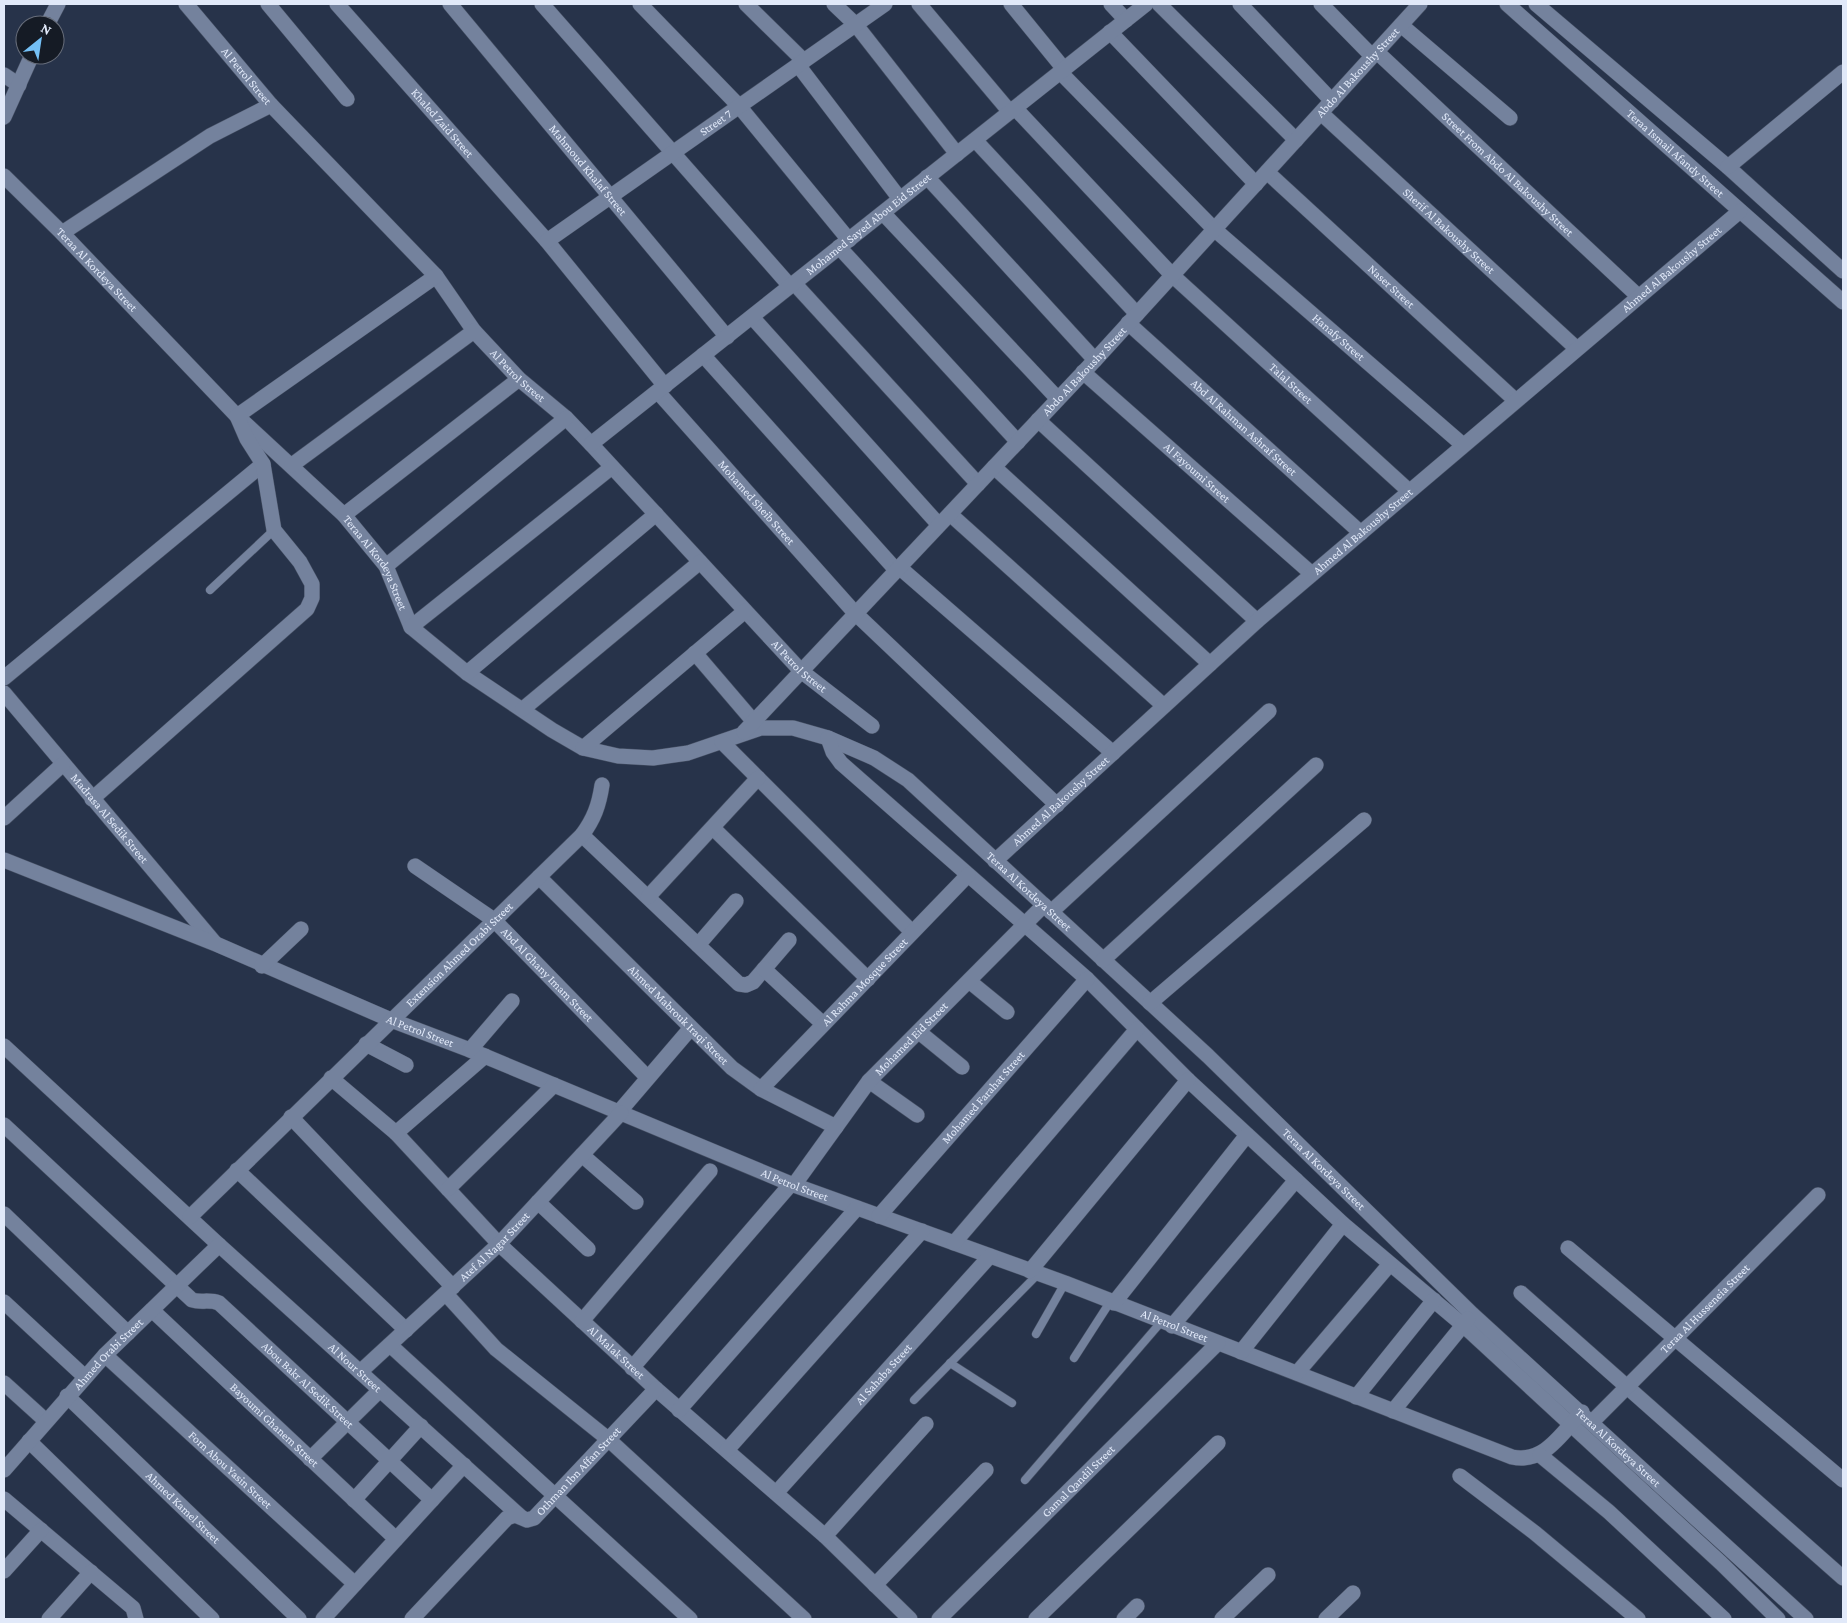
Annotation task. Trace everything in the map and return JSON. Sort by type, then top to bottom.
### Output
[{"type":"street","name":"Al Petrol Street","points":[[186,4],[271,105],[436,276],[474,331],[518,379],[566,418],[801,671],[872,726]]},
{"type":"street","points":[[268,4],[347,99]]},
{"type":"street","name":"Khaled Zaid Street","points":[[337,4],[547,241],[661,389]]},
{"type":"street","name":"Mahmoud Khalaf Street","points":[[450,4],[726,337]]},
{"type":"street","points":[[542,4],[792,285],[978,484]]},
{"type":"street","points":[[640,4],[739,106],[844,244],[1018,442]]},
{"type":"street","points":[[746,4],[801,63],[900,199]]},
{"type":"street","points":[[834,4],[856,25],[957,154]]},
{"type":"street","name":"Street 7","points":[[547,241],[885,4]]},
{"type":"street","points":[[919,4],[1013,110]]},
{"type":"street","name":"Hanafy Street","points":[[1011,4],[1062,70],[1214,229],[1463,445]]},
{"type":"street","points":[[1111,4],[1126,20]]},
{"type":"street","name":"Mohamed Sayed Abou Eid Street","points":[[591,444],[1146,4]]},
{"type":"street","points":[[1159,4],[1296,140]]},
{"type":"street","points":[[1240,4],[1332,101]]},
{"type":"street","name":"Street From Abdo Al Bakoushy Street","points":[[1321,4],[1638,296]]},
{"type":"street","name":"Teraa Ismail Afandy Street","points":[[1508,4],[1843,302]]},
{"type":"street","name":"Teraa Ismail Afandy Street","points":[[1536,4],[1728,166],[1843,271]]},
{"type":"street","name":"Abdo Al Bakoushy Street","points":[[743,733],[1133,319],[1401,25],[1417,5]]},
{"type":"street","points":[[1401,25],[1510,118]]},
{"type":"street","points":[[1110,32],[1256,184]]},
{"type":"street","points":[[4,117],[28,65]]},
{"type":"street","points":[[1728,166],[1843,72]]},
{"type":"street","points":[[4,75],[19,85]]},
{"type":"street","points":[[62,233],[210,136],[271,105]]},
{"type":"street","name":"Talal Street","points":[[1013,110],[1172,275],[1409,491]]},
{"type":"street","name":"Sherif Al Bakoushy Street","points":[[1320,113],[1576,348]]},
{"type":"street","name":"Abd Al Rahman Ashraf Street","points":[[975,140],[1133,319],[1360,532]]},
{"type":"street","name":"Naser Street","points":[[1267,172],[1515,400]]},
{"type":"street","name":"Teraa Al Kordeya Street","points":[[4,176],[62,233],[237,416],[344,515],[386,566],[411,626],[467,673],[583,748],[618,756],[653,758],[688,753],[761,728],[794,728],[828,738],[874,758],[908,780],[1216,1062],[1570,1425],[1721,1563],[1778,1619]]},
{"type":"street","points":[[927,177],[1095,360]]},
{"type":"street","name":"Ahmed Al Bakoushy Street","points":[[995,861],[1257,621],[1576,348],[1740,211]]},
{"type":"street","points":[[883,213],[1058,399]]},
{"type":"street","points":[[1813,275],[1829,259]]},
{"type":"street","points":[[92,799],[306,609],[312,598],[312,584],[300,562],[274,530],[263,464],[247,439],[237,416],[436,276]]},
{"type":"street","points":[[752,317],[945,519],[1164,706]]},
{"type":"street","points":[[292,465],[474,331]]},
{"type":"street","points":[[703,356],[898,569],[1113,753]]},
{"type":"street","name":"Al Fayoumi Street","points":[[1083,372],[1312,574]]},
{"type":"street","points":[[344,515],[518,379]]},
{"type":"street","name":"Mohamed Sheib Street","points":[[661,389],[855,613],[1057,805]]},
{"type":"street","points":[[386,566],[566,418]]},
{"type":"street","points":[[1038,420],[1257,621]]},
{"type":"street","points":[[4,678],[263,464]]},
{"type":"street","points":[[411,626],[612,467]]},
{"type":"street","points":[[994,467],[1210,664]]},
{"type":"street","points":[[467,673],[656,514]]},
{"type":"street","points":[[523,709],[700,562]]},
{"type":"street","points":[[583,748],[745,611]]},
{"type":"street","points":[[695,654],[754,722]]},
{"type":"street","name":"Madrasa Al Sedik Street","points":[[4,693],[216,944]]},
{"type":"street","name":"Mohamed Eid Street","points":[[632,1368],[793,1185],[869,1081],[1025,924],[1047,909],[1269,711]]},
{"type":"street","name":"Teraa Al Kordeya Street","points":[[828,738],[833,752],[841,763],[1087,979],[1188,1080],[1343,1224],[1434,1300],[1468,1319],[1587,1417],[1806,1619]]},
{"type":"street","points":[[722,742],[912,932]]},
{"type":"street","points":[[4,818],[63,764]]},
{"type":"street","points":[[1104,960],[1316,766]]},
{"type":"street","points":[[648,897],[758,778]]},
{"type":"street","name":"Extension Ahmed Orabi Street","points":[[190,1217],[582,835],[593,820],[600,803],[602,785]]},
{"type":"street","points":[[1150,1003],[1364,820]]},
{"type":"street","points":[[713,828],[868,978]]},
{"type":"street","points":[[582,835],[743,985],[752,982],[789,940]]},
{"type":"street","name":"Al Petrol Street","points":[[4,860],[216,944],[262,966],[391,1020],[485,1056],[793,1185],[1065,1283],[1512,1457],[1525,1460],[1540,1455]]},
{"type":"street","name":"Abd Al Ghany Imam Street","points":[[415,866],[494,920],[647,1077]]},
{"type":"street","name":"Al Rahma Mosque Street","points":[[761,1089],[968,874]]},
{"type":"street","name":"Ahmed Mabrouk Iraqi Street","points":[[539,876],[690,1029],[732,1068],[761,1089],[836,1127]]},
{"type":"street","points":[[698,945],[736,901]]},
{"type":"street","points":[[262,966],[301,929]]},
{"type":"street","points":[[764,968],[823,1024]]},
{"type":"street","name":"Mohamed Farahat Street","points":[[879,1216],[1087,979]]},
{"type":"street","points":[[969,981],[1007,1012]]},
{"type":"street","points":[[470,1050],[512,1000]]},
{"type":"street","name":"Atef Al Nagar Street","points":[[360,1372],[499,1244],[620,1113],[647,1077],[690,1029]]},
{"type":"street","points":[[954,1243],[1137,1029]]},
{"type":"street","points":[[919,1032],[962,1067]]},
{"type":"street","points":[[366,1044],[406,1065]]},
{"type":"street","name":"Al Nour Street","points":[[4,1046],[219,1245],[521,1517]]},
{"type":"street","points":[[396,1133],[485,1056]]},
{"type":"street","name":"Al Malak Street","points":[[331,1078],[396,1133],[499,1244],[679,1410],[777,1492],[910,1619]]},
{"type":"street","points":[[1034,1272],[1188,1080]]},
{"type":"street","points":[[869,1081],[917,1115]]},
{"type":"street","points":[[448,1189],[554,1085]]},
{"type":"street","points":[[291,1117],[449,1291],[496,1349],[608,1439],[804,1619]]},
{"type":"street","name":"Abou Bakr Al Sedik Street","points":[[4,1125],[192,1300],[200,1303],[208,1301],[219,1303],[432,1500]]},
{"type":"street","points":[[1112,1302],[1247,1135]]},
{"type":"street","points":[[582,1155],[636,1202]]},
{"type":"street","points":[[237,1170],[406,1330]]},
{"type":"street","points":[[582,1321],[710,1172]]},
{"type":"street","points":[[1167,1324],[1296,1180]]},
{"type":"street","name":"Teraa Al Husseneia Street","points":[[1587,1417],[1628,1387],[1818,1195]]},
{"type":"street","points":[[538,1202],[588,1249]]},
{"type":"street","points":[[679,1410],[857,1208]]},
{"type":"street","points":[[4,1214],[128,1333]]},
{"type":"street","points":[[1241,1352],[1343,1224]]},
{"type":"street","points":[[727,1450],[922,1231]]},
{"type":"street","name":"Ahmed Orabi Street","points":[[4,1468],[105,1355],[219,1245]]},
{"type":"street","points":[[1568,1248],[1843,1480]]},
{"type":"street","name":"Al Sahaba Street","points":[[777,1492],[990,1256]]},
{"type":"street","points":[[1297,1374],[1390,1264]]},
{"type":"street","points":[[1521,1293],[1843,1578]]},
{"type":"street","points":[[1356,1397],[1434,1300]]},
{"type":"street","points":[[4,1302],[84,1377]]},
{"type":"street","name":"Bayoumi Ghanem Street","points":[[152,1310],[396,1539]]},
{"type":"street","points":[[1392,1411],[1468,1319]]},
{"type":"street","name":"Gamal Qandil Street","points":[[939,1619],[1218,1343]]},
{"type":"street","points":[[390,1345],[690,1619]]},
{"type":"street","name":"Forn Abou Yasin Street","points":[[105,1355],[355,1584]]},
{"type":"street","points":[[4,1383],[46,1421]]},
{"type":"street","name":"Othman Ibn Affan Street","points":[[412,1619],[507,1518],[515,1515],[527,1520],[534,1518],[656,1389]]},
{"type":"street","points":[[310,1459],[380,1390]]},
{"type":"street","name":"Ahmed Kamel Street","points":[[68,1396],[299,1619]]},
{"type":"street","points":[[1587,1417],[1570,1425],[1540,1455],[1609,1512],[1724,1619]]},
{"type":"street","points":[[825,1536],[926,1424]]},
{"type":"street","points":[[354,1500],[421,1426]]},
{"type":"street","points":[[29,1441],[212,1619]]},
{"type":"street","points":[[1036,1619],[1218,1442]]},
{"type":"street","points":[[323,1619],[464,1465]]},
{"type":"street","points":[[875,1585],[986,1470]]},
{"type":"street","points":[[1460,1476],[1536,1533],[1638,1619]]},
{"type":"street","points":[[4,1499],[91,1572],[135,1614]]},
{"type":"street","points":[[4,1571],[41,1530]]},
{"type":"street","points":[[49,1619],[91,1572]]},
{"type":"street","points":[[1222,1619],[1268,1575]]},
{"type":"street","points":[[1326,1619],[1353,1593]]},
{"type":"street","points":[[1124,1619],[1137,1606]]},
{"type":"lane","points":[[210,590],[274,530]]},
{"type":"lane","points":[[914,1400],[1034,1272]]},
{"type":"lane","points":[[1036,1334],[1065,1283]]},
{"type":"lane","points":[[1074,1358],[1112,1302]]},
{"type":"lane","points":[[1024,1480],[1167,1324]]},
{"type":"lane","points":[[950,1363],[1012,1403]]}]
